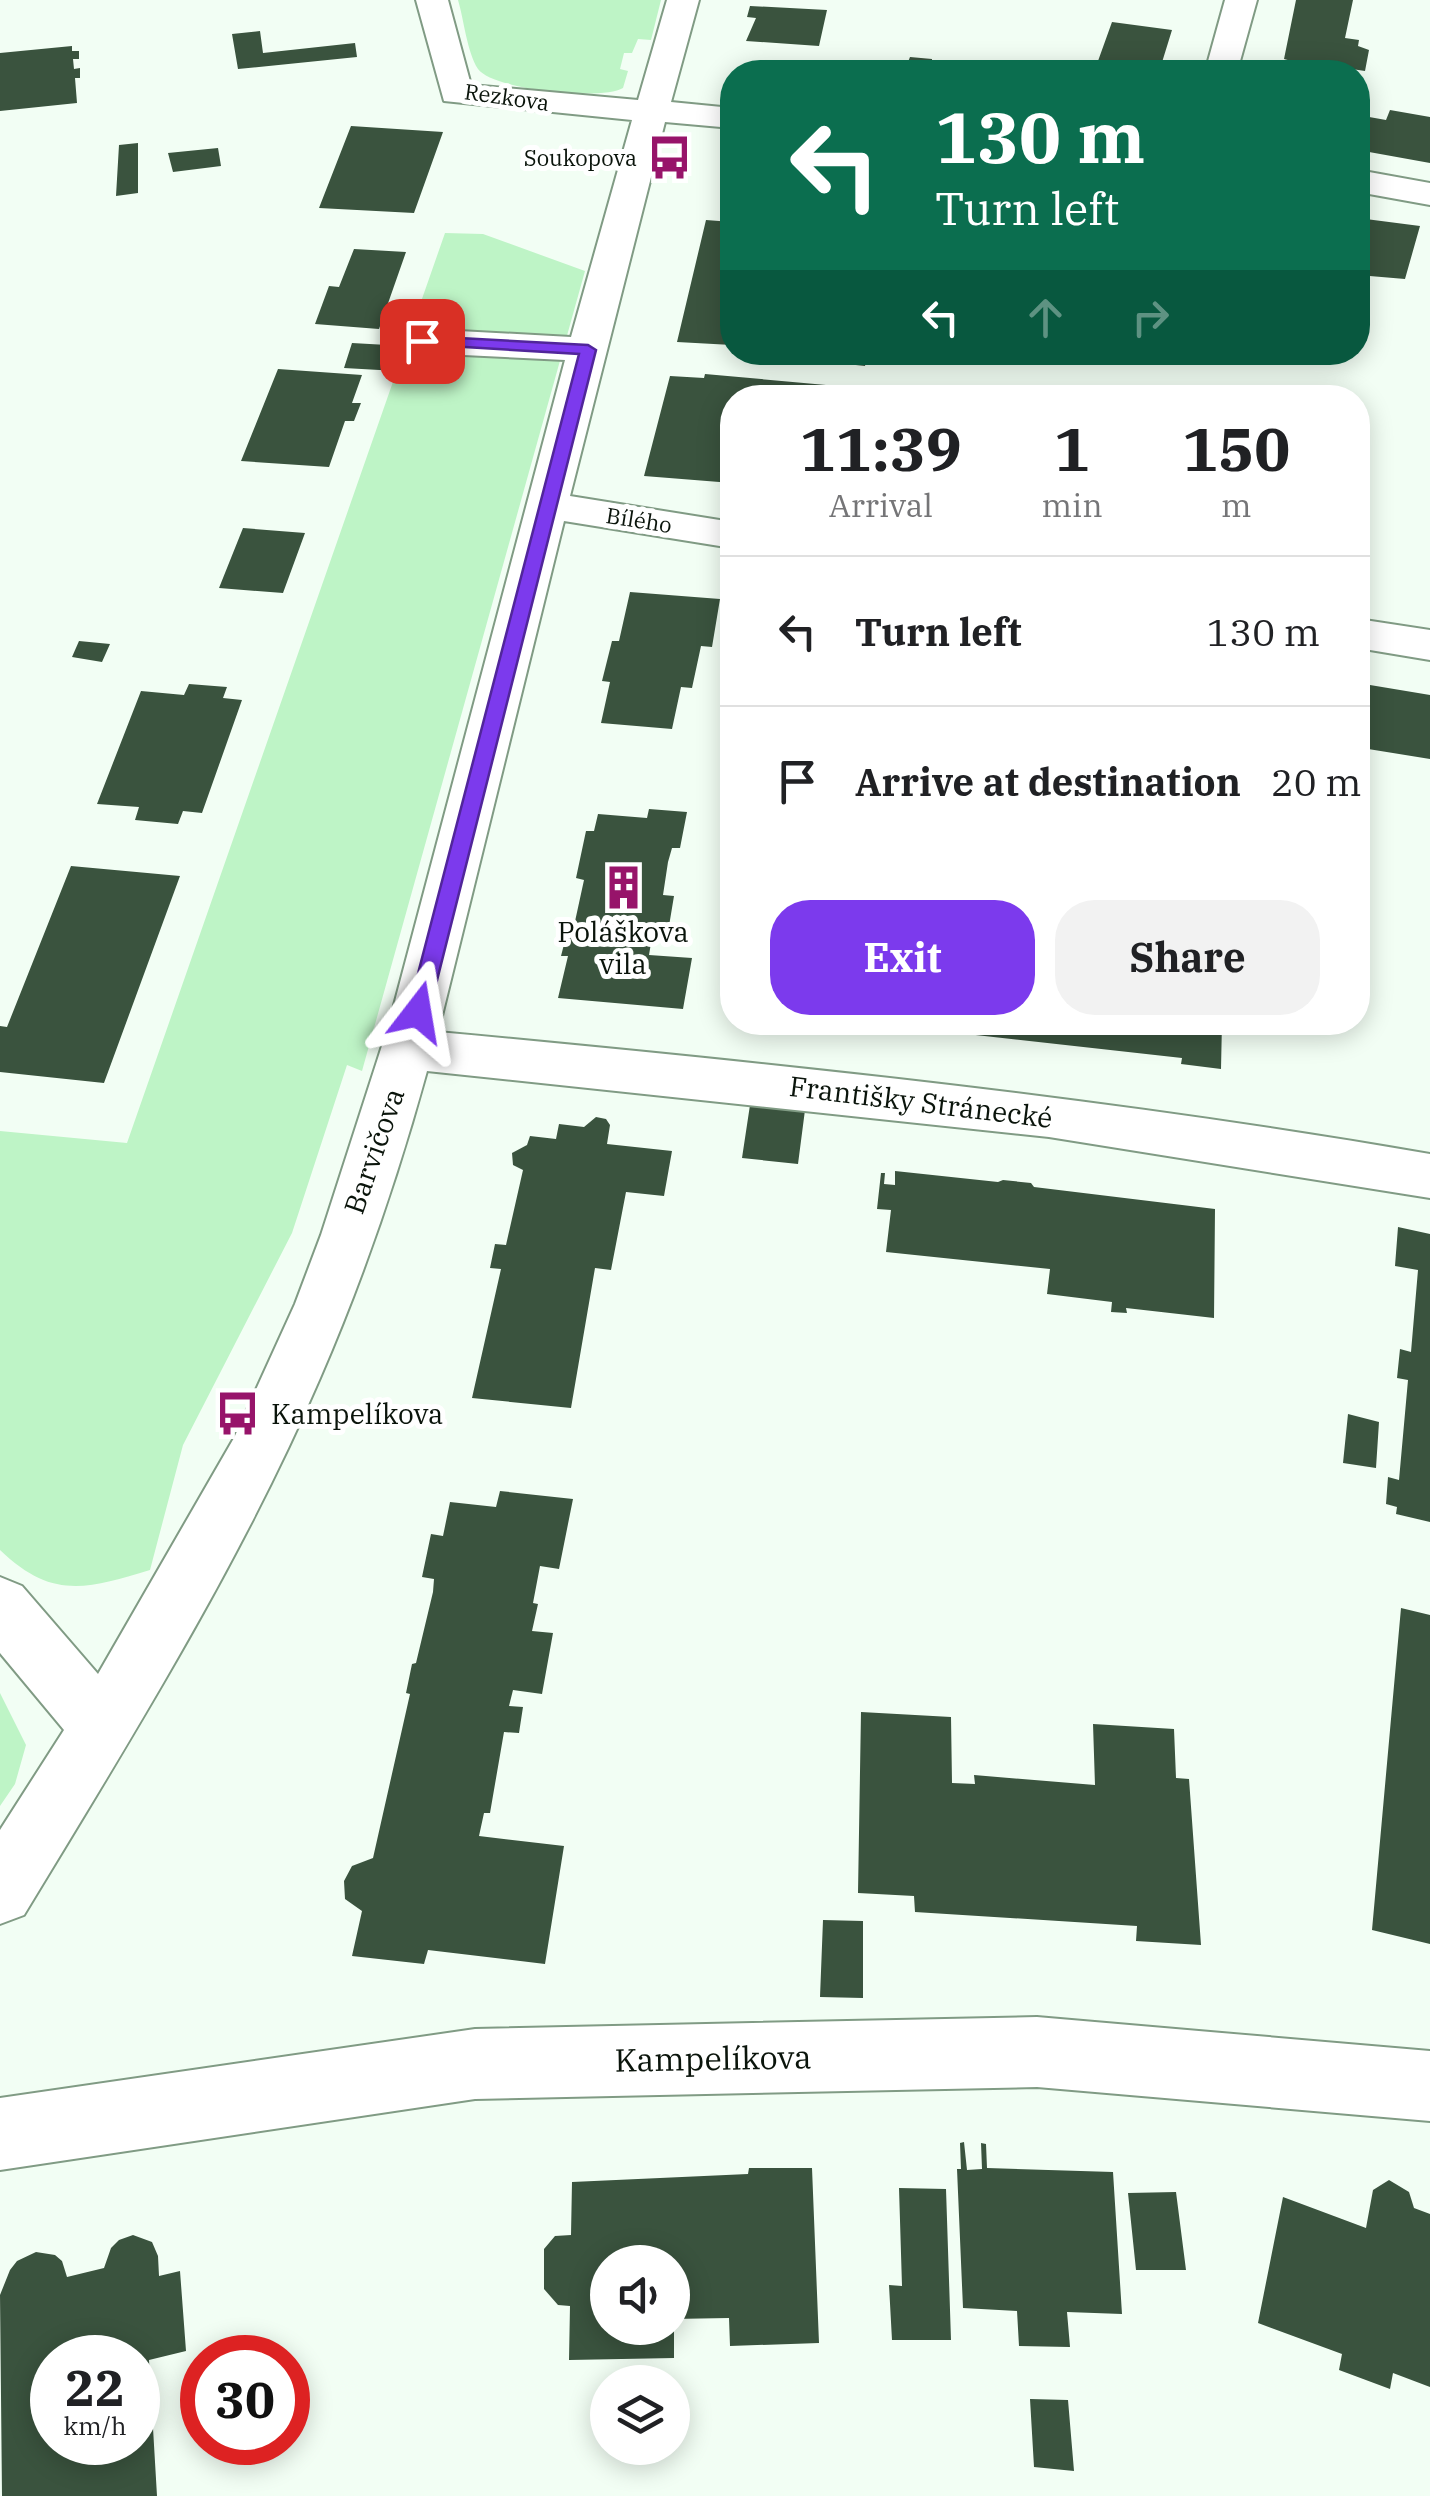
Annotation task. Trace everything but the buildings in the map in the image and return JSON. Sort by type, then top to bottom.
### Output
[{"type":"street","name":"Rezkova","points":[[432,0],[456,94],[651,112]]},
{"type":"street","name":"Barvičova","points":[[0,1892],[102,1727],[271,1423],[324,1302],[409,1049],[546,505],[683,0]]},
{"type":"street","points":[[1224,60],[1241,0]]},
{"type":"street","points":[[651,112],[720,117]]},
{"type":"street","points":[[1370,183],[1430,194]]},
{"type":"street","points":[[422,341],[588,350]]},
{"type":"street","name":"Bílého","points":[[546,505],[720,533]]},
{"type":"street","points":[[1370,636],[1430,645]]},
{"type":"street","name":"Františky Stránecké","points":[[409,1049],[846,1092],[1273,1146],[1430,1176]]},
{"type":"street","points":[[0,1606],[102,1727]]},
{"type":"street","name":"Kampelíkova","points":[[0,2134],[475,2064],[1036,2052],[1430,2086]]},
{"type":"green space","points":[[458,0],[661,0],[651,40],[638,39],[632,53],[624,53],[620,69],[628,71],[623,88],[572,93],[504,83],[478,69]]},
{"type":"green space","points":[[445,233],[483,234],[585,271],[362,1071],[347,1065],[292,1233],[183,1445],[150,1570],[89,1585],[54,1583],[19,1566],[0,1550],[0,1131],[127,1143]]},
{"type":"green space","points":[[0,1693],[26,1745],[15,1784],[0,1806]]},
{"type":"place","name":"Soukopova","points":[[670,158]]},
{"type":"place","name":"Poláškova vila","points":[[623,887]]},
{"type":"place","name":"Kampelíkova","points":[[238,1414]]},
{"type":"route","points":[[418,1012],[588,350],[422,341]]}]
